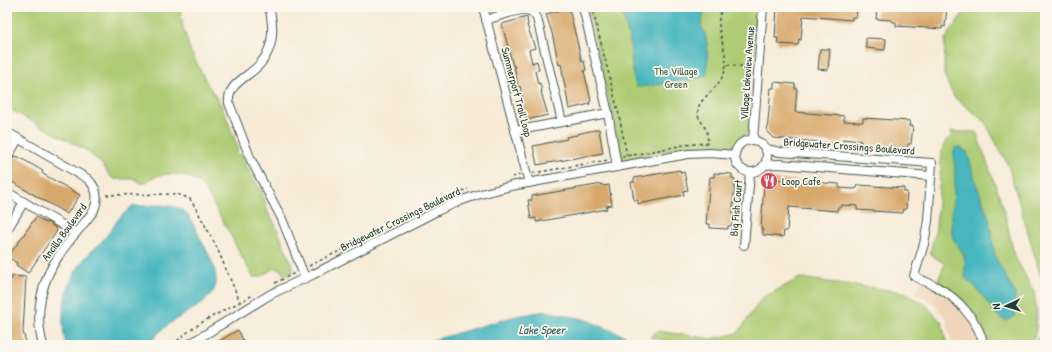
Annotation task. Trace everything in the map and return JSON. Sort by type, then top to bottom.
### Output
[{"type":"street","points":[[269,7],[273,28],[268,50],[261,63],[232,88],[229,95],[229,103],[251,160],[278,210],[305,278]]},
{"type":"street","name":"Summerport Trail Loop","points":[[483,7],[529,183]]},
{"type":"street","points":[[583,7],[608,113],[617,167]]},
{"type":"street","name":"Village Lakeview Avenue","points":[[753,140],[763,7]]},
{"type":"street","points":[[486,20],[523,10],[534,13],[562,122]]},
{"type":"street","points":[[515,130],[608,113]]},
{"type":"street","name":"Ancilla Boulevard","points":[[7,132],[88,179],[94,186],[97,197],[96,206],[92,213],[54,262],[44,284],[39,313],[40,334],[43,345]]},
{"type":"street","points":[[7,158],[18,139]]},
{"type":"street","points":[[748,140],[753,140],[760,142],[766,148],[768,157],[765,165],[759,171],[750,172],[742,170],[739,167],[735,159],[735,155],[741,144],[748,140]]},
{"type":"street","name":"Bridgewater Crossings Boulevard","points":[[765,165],[779,164],[931,176],[932,163],[780,152],[766,148]]},
{"type":"street","name":"Bridgewater Crossings Boulevard","points":[[193,343],[255,303],[439,210],[460,201],[498,189],[688,154],[710,153],[735,155]]},
{"type":"street","name":"Big Fish Court","points":[[744,245],[750,172]]},
{"type":"street","points":[[931,176],[928,221],[924,244],[914,276],[938,287],[966,310],[982,336],[984,345]]},
{"type":"street","points":[[7,192],[76,233]]},
{"type":"street","points":[[7,230],[24,202]]},
{"type":"path","points":[[592,7],[619,115],[627,156],[684,145],[708,143],[707,131],[698,116],[698,109],[700,103],[718,84],[724,74],[726,54],[719,28],[719,18],[722,7]]},
{"type":"path","points":[[726,65],[758,68]]},
{"type":"path","points":[[106,195],[176,194],[190,200],[215,243],[240,302]]},
{"type":"shaded area","points":[[923,276],[942,284],[960,297],[981,324],[990,345],[952,345],[946,318],[932,302],[915,294]]},
{"type":"green space","points":[[7,7],[180,7],[183,27],[190,50],[208,85],[222,106],[238,148],[238,154],[242,155],[246,164],[245,169],[249,170],[263,195],[268,213],[275,224],[293,267],[293,272],[285,276],[281,271],[274,269],[258,277],[253,277],[209,197],[201,185],[194,179],[181,175],[164,174],[150,179],[145,183],[140,183],[136,179],[114,179],[110,176],[102,164],[86,150],[7,108]]},
{"type":"green space","name":"The Village Green","points":[[588,7],[756,7],[754,72],[750,79],[747,115],[750,124],[747,134],[727,149],[698,146],[672,149],[639,156],[635,159],[623,162]]},
{"type":"green space","points":[[969,7],[1045,7],[1045,309],[1041,277],[1008,165],[985,122],[954,97],[944,75],[945,39]]},
{"type":"green space","points":[[951,132],[976,132],[1004,209],[1014,255],[1034,292],[1037,316],[1036,328],[1034,338],[1027,345],[990,345],[982,326],[970,308],[955,293],[937,282],[945,264],[930,254],[936,227],[942,151],[945,142],[951,137]]},
{"type":"green space","points":[[800,278],[902,292],[925,304],[942,323],[947,345],[681,345],[650,337],[657,331],[712,339],[738,333],[762,298]]},
{"type":"green space","points":[[1045,320],[1045,345],[1032,345],[1042,334]]},
{"type":"water","points":[[621,7],[705,7],[701,26],[707,43],[707,74],[698,79],[686,81],[680,80],[673,83],[637,87],[633,76],[630,42]]},
{"type":"water","points":[[959,147],[967,152],[976,183],[989,218],[995,257],[1015,294],[1015,316],[1008,320],[1004,320],[999,317],[974,285],[965,278],[964,256],[953,238],[951,224],[955,179],[954,154],[955,148]]},
{"type":"water","points":[[159,205],[181,209],[192,221],[213,265],[216,278],[214,290],[199,305],[171,322],[149,345],[66,345],[63,311],[68,289],[78,268],[85,258],[104,239],[119,219],[132,206]]},
{"type":"water","name":"Lake Speer","points":[[545,311],[584,319],[642,343],[653,345],[417,345],[512,317]]},
{"type":"building","points":[[777,7],[857,7],[856,17],[852,17],[852,20],[803,16],[801,40],[799,39],[798,45],[777,44],[778,38],[775,38]]},
{"type":"building","points":[[877,7],[947,7],[945,27],[942,26],[942,29],[896,26],[896,22],[891,22],[892,20],[876,19]]},
{"type":"building","points":[[569,8],[582,62],[584,61],[586,70],[584,71],[591,101],[589,102],[590,104],[569,109],[561,64],[559,65],[546,14]]},
{"type":"building","points":[[527,17],[527,25],[535,48],[529,50],[532,63],[537,61],[539,70],[535,71],[538,84],[540,83],[541,92],[548,115],[527,120],[520,100],[523,99],[520,86],[518,87],[514,65],[513,66],[502,24]]},
{"type":"building","points":[[866,38],[886,39],[885,50],[866,48]]},
{"type":"building","points":[[820,49],[830,49],[828,70],[818,69]]},
{"type":"building","points":[[774,82],[795,84],[795,89],[797,89],[795,112],[844,116],[844,121],[863,122],[863,118],[910,121],[909,126],[913,126],[911,144],[908,144],[907,148],[861,145],[861,141],[843,139],[843,144],[773,138],[767,132],[771,88],[774,88]]},
{"type":"building","points":[[599,129],[603,153],[537,165],[533,146],[567,139],[566,137]]},
{"type":"building","points":[[17,156],[43,171],[43,174],[80,195],[67,214],[7,179],[7,167],[14,157],[16,158]]},
{"type":"building","points":[[680,170],[681,173],[684,172],[688,190],[683,191],[684,195],[638,204],[638,200],[634,200],[631,182],[634,182],[634,178]]},
{"type":"building","points":[[714,173],[732,174],[732,178],[735,179],[732,226],[728,226],[728,229],[710,228],[710,224],[706,224],[710,177],[714,177]]},
{"type":"building","points":[[770,179],[839,184],[839,188],[854,189],[857,188],[858,185],[904,188],[904,192],[907,192],[906,209],[903,209],[903,213],[857,210],[857,206],[842,205],[842,207],[838,207],[837,211],[789,207],[787,231],[784,231],[783,237],[763,235],[763,229],[761,229],[764,184]]},
{"type":"building","points":[[602,184],[603,186],[609,185],[612,205],[606,206],[607,209],[536,222],[536,218],[531,219],[528,200],[532,200],[532,196]]},
{"type":"building","points":[[36,217],[56,228],[55,229],[57,231],[28,273],[16,265],[17,263],[8,257]]},
{"type":"building","points":[[12,276],[26,277],[23,332],[27,345],[7,345],[7,278],[12,279]]},
{"type":"building","points":[[238,330],[244,343],[241,345],[212,345]]},
{"type":"place","name":"Loop Cafe","points":[[769,181]]}]
